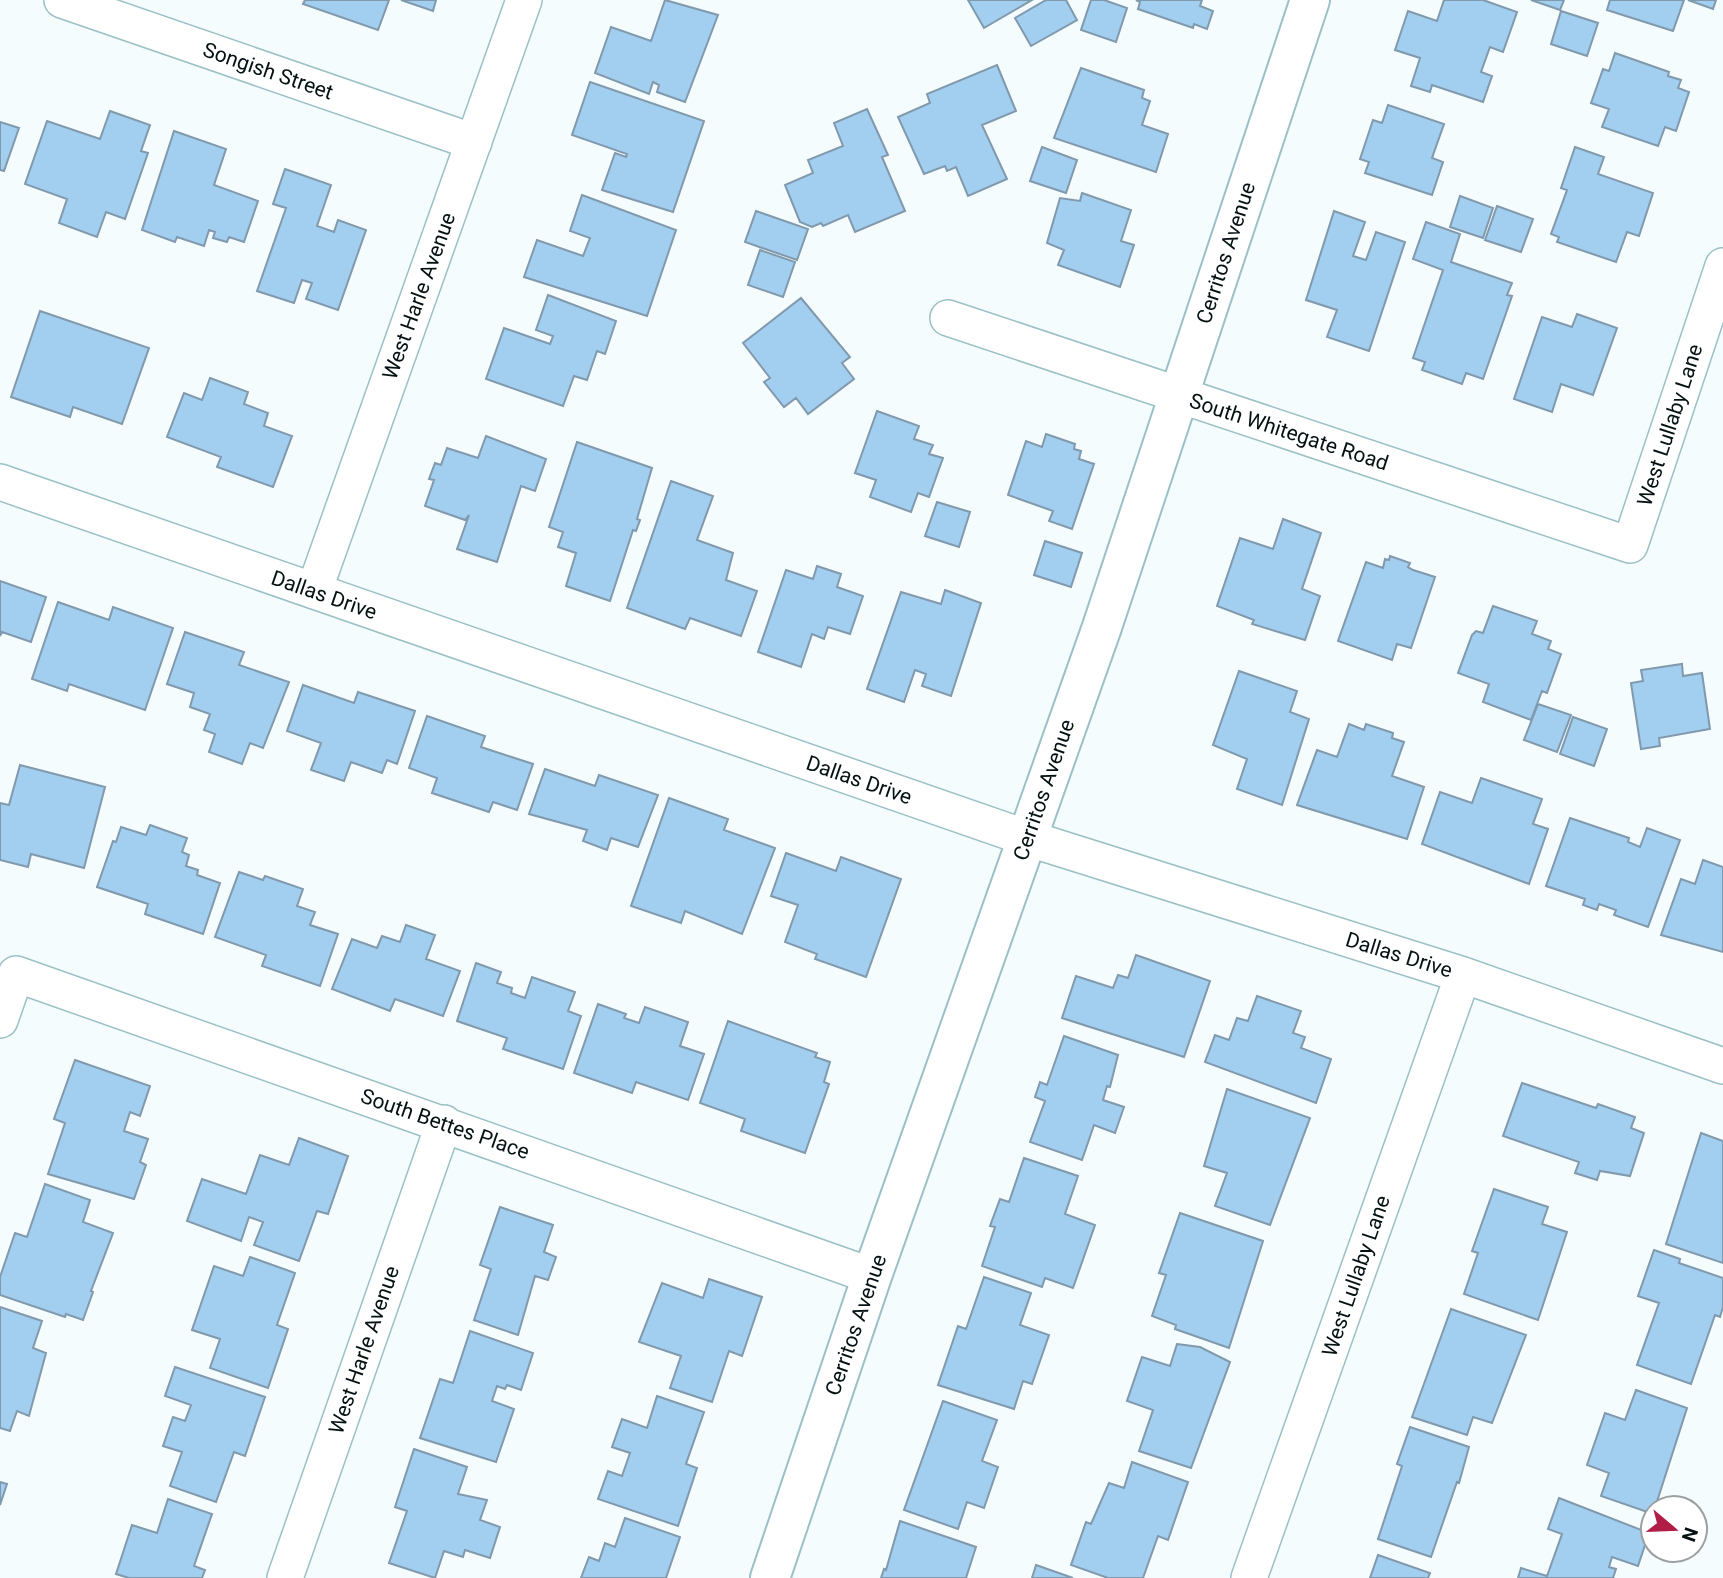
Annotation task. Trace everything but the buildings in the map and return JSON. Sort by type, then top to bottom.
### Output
[{"type":"street","name":"Songish Street","points":[[62,0],[474,142]]},
{"type":"street","name":"West Harle Avenue","points":[[314,592],[524,0]]},
{"type":"street","name":"Cerritos Avenue","points":[[770,1578],[872,1276],[1179,396],[1310,0]]},
{"type":"street","name":"West Lullaby Lane","points":[[1630,545],[1723,266]]},
{"type":"street","name":"South Whitegate Road","points":[[948,318],[1630,545]]},
{"type":"street","name":"Dallas Drive","points":[[0,482],[1027,838],[1463,975],[1723,1066]]},
{"type":"street","name":"South Bettes Place","points":[[0,1020],[16,974],[872,1276]]},
{"type":"street","name":"West Lullaby Lane","points":[[1249,1578],[1463,975]]},
{"type":"street","name":"West Harle Avenue","points":[[285,1578],[444,1123]]}]
